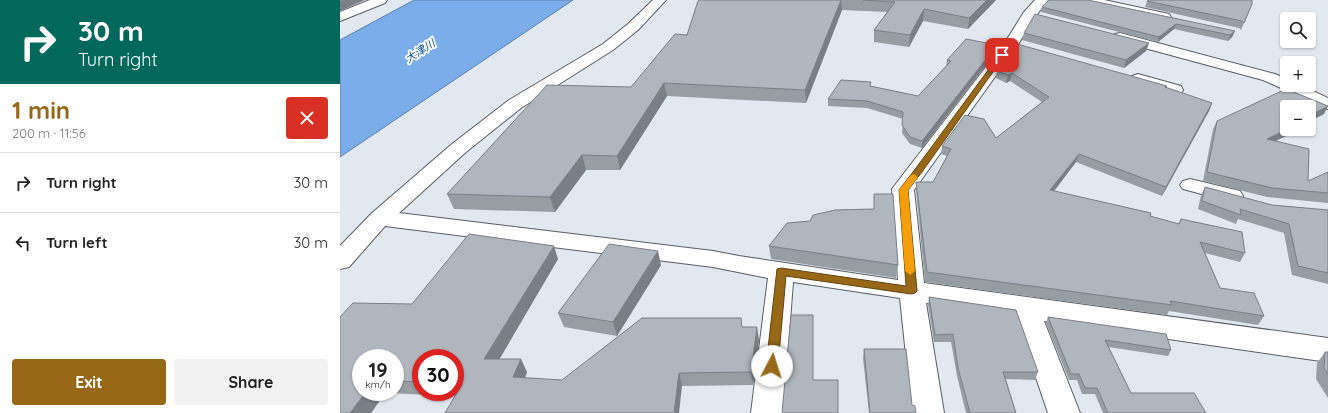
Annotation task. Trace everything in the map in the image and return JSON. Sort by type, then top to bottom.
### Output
[{"type":"street","points":[[340,17],[381,0]]},
{"type":"street","points":[[340,260],[380,218],[459,148],[515,104],[608,47],[633,27],[660,0]]},
{"type":"street","points":[[1087,0],[1180,20]]},
{"type":"street","points":[[928,413],[911,291],[903,190],[1019,45],[1038,11]]},
{"type":"street","points":[[1109,35],[1269,78],[1328,104]]},
{"type":"street","points":[[1123,75],[1175,90]]},
{"type":"street","points":[[1190,185],[1251,201]]},
{"type":"street","points":[[380,218],[713,259],[781,272],[1328,350]]},
{"type":"street","points":[[767,413],[781,272]]},
{"type":"street","points":[[1026,308],[1064,413]]},
{"type":"water","name":"大津川","points":[[414,0],[573,0],[340,157],[340,40]]},
{"type":"building","points":[[699,0],[841,0],[805,90],[664,83],[617,156],[582,155],[550,197],[447,194],[547,85],[631,87],[675,34],[687,35]]},
{"type":"building","points":[[863,0],[987,0],[969,18],[924,9],[910,35],[874,30],[895,2]]},
{"type":"building","points":[[1049,0],[1088,0],[1235,31],[1230,35],[1176,24],[1159,37],[1042,7]]},
{"type":"building","points":[[1252,0],[1252,4],[1244,23],[1242,21],[1147,1]]},
{"type":"building","points":[[1035,14],[1149,43],[1126,60],[1024,33]]},
{"type":"building","points":[[966,39],[997,45],[922,141],[910,137],[902,125],[903,112],[867,101],[828,99],[841,80],[871,82],[870,86],[918,96],[951,61],[947,60]]},
{"type":"building","points":[[1017,44],[1167,86],[1165,87],[1212,103],[1166,187],[1079,154],[1050,190],[1151,213],[1150,216],[1179,224],[1181,219],[1242,232],[1245,253],[1200,242],[1220,288],[1254,293],[1264,316],[1170,301],[1172,305],[927,272],[916,182],[933,182],[951,149],[942,146],[965,115],[984,119],[996,138],[1049,97],[1012,73],[1008,75],[997,71]]},
{"type":"building","points":[[1280,92],[1293,92],[1313,100],[1280,100],[1280,133],[1267,139],[1309,149],[1308,181],[1328,172],[1328,193],[1272,188],[1207,172],[1217,121]]},
{"type":"building","points":[[1316,101],[1328,106],[1316,112]]},
{"type":"building","points":[[1205,187],[1272,205],[1328,210],[1328,273],[1298,266],[1289,224],[1240,209],[1241,215],[1202,201]]},
{"type":"building","points":[[874,194],[893,194],[898,265],[769,246],[787,223],[810,221],[813,215],[835,210],[874,209]]},
{"type":"building","points":[[469,234],[554,246],[484,359],[521,359],[513,377],[562,380],[642,318],[741,318],[742,327],[757,327],[751,372],[679,373],[674,413],[445,413],[452,401],[464,401],[464,349],[412,349],[412,382],[404,381],[404,349],[352,349],[352,401],[359,401],[350,413],[340,413],[340,317],[353,303],[412,304]]},
{"type":"building","points":[[609,244],[658,251],[613,322],[558,313]]},
{"type":"building","points":[[929,297],[1016,310],[1038,372],[1003,372],[1016,413],[970,413],[958,368],[953,334],[935,335]]},
{"type":"building","points":[[791,315],[813,315],[813,380],[838,380],[838,413],[782,413]]},
{"type":"building","points":[[1048,317],[1166,334],[1171,350],[1105,340],[1131,393],[1194,393],[1206,413],[1108,413],[1097,388],[1085,388],[1079,374],[1071,374]]},
{"type":"building","points":[[864,349],[906,349],[912,405],[915,406],[916,413],[870,413]]},
{"type":"building","points":[[1325,352],[1328,352],[1328,374],[1324,368]]},
{"type":"slow traffic","points":[[910,271],[903,190],[914,177]]},
{"type":"route","points":[[772,366],[781,272],[911,291],[903,190],[1002,55]]}]
